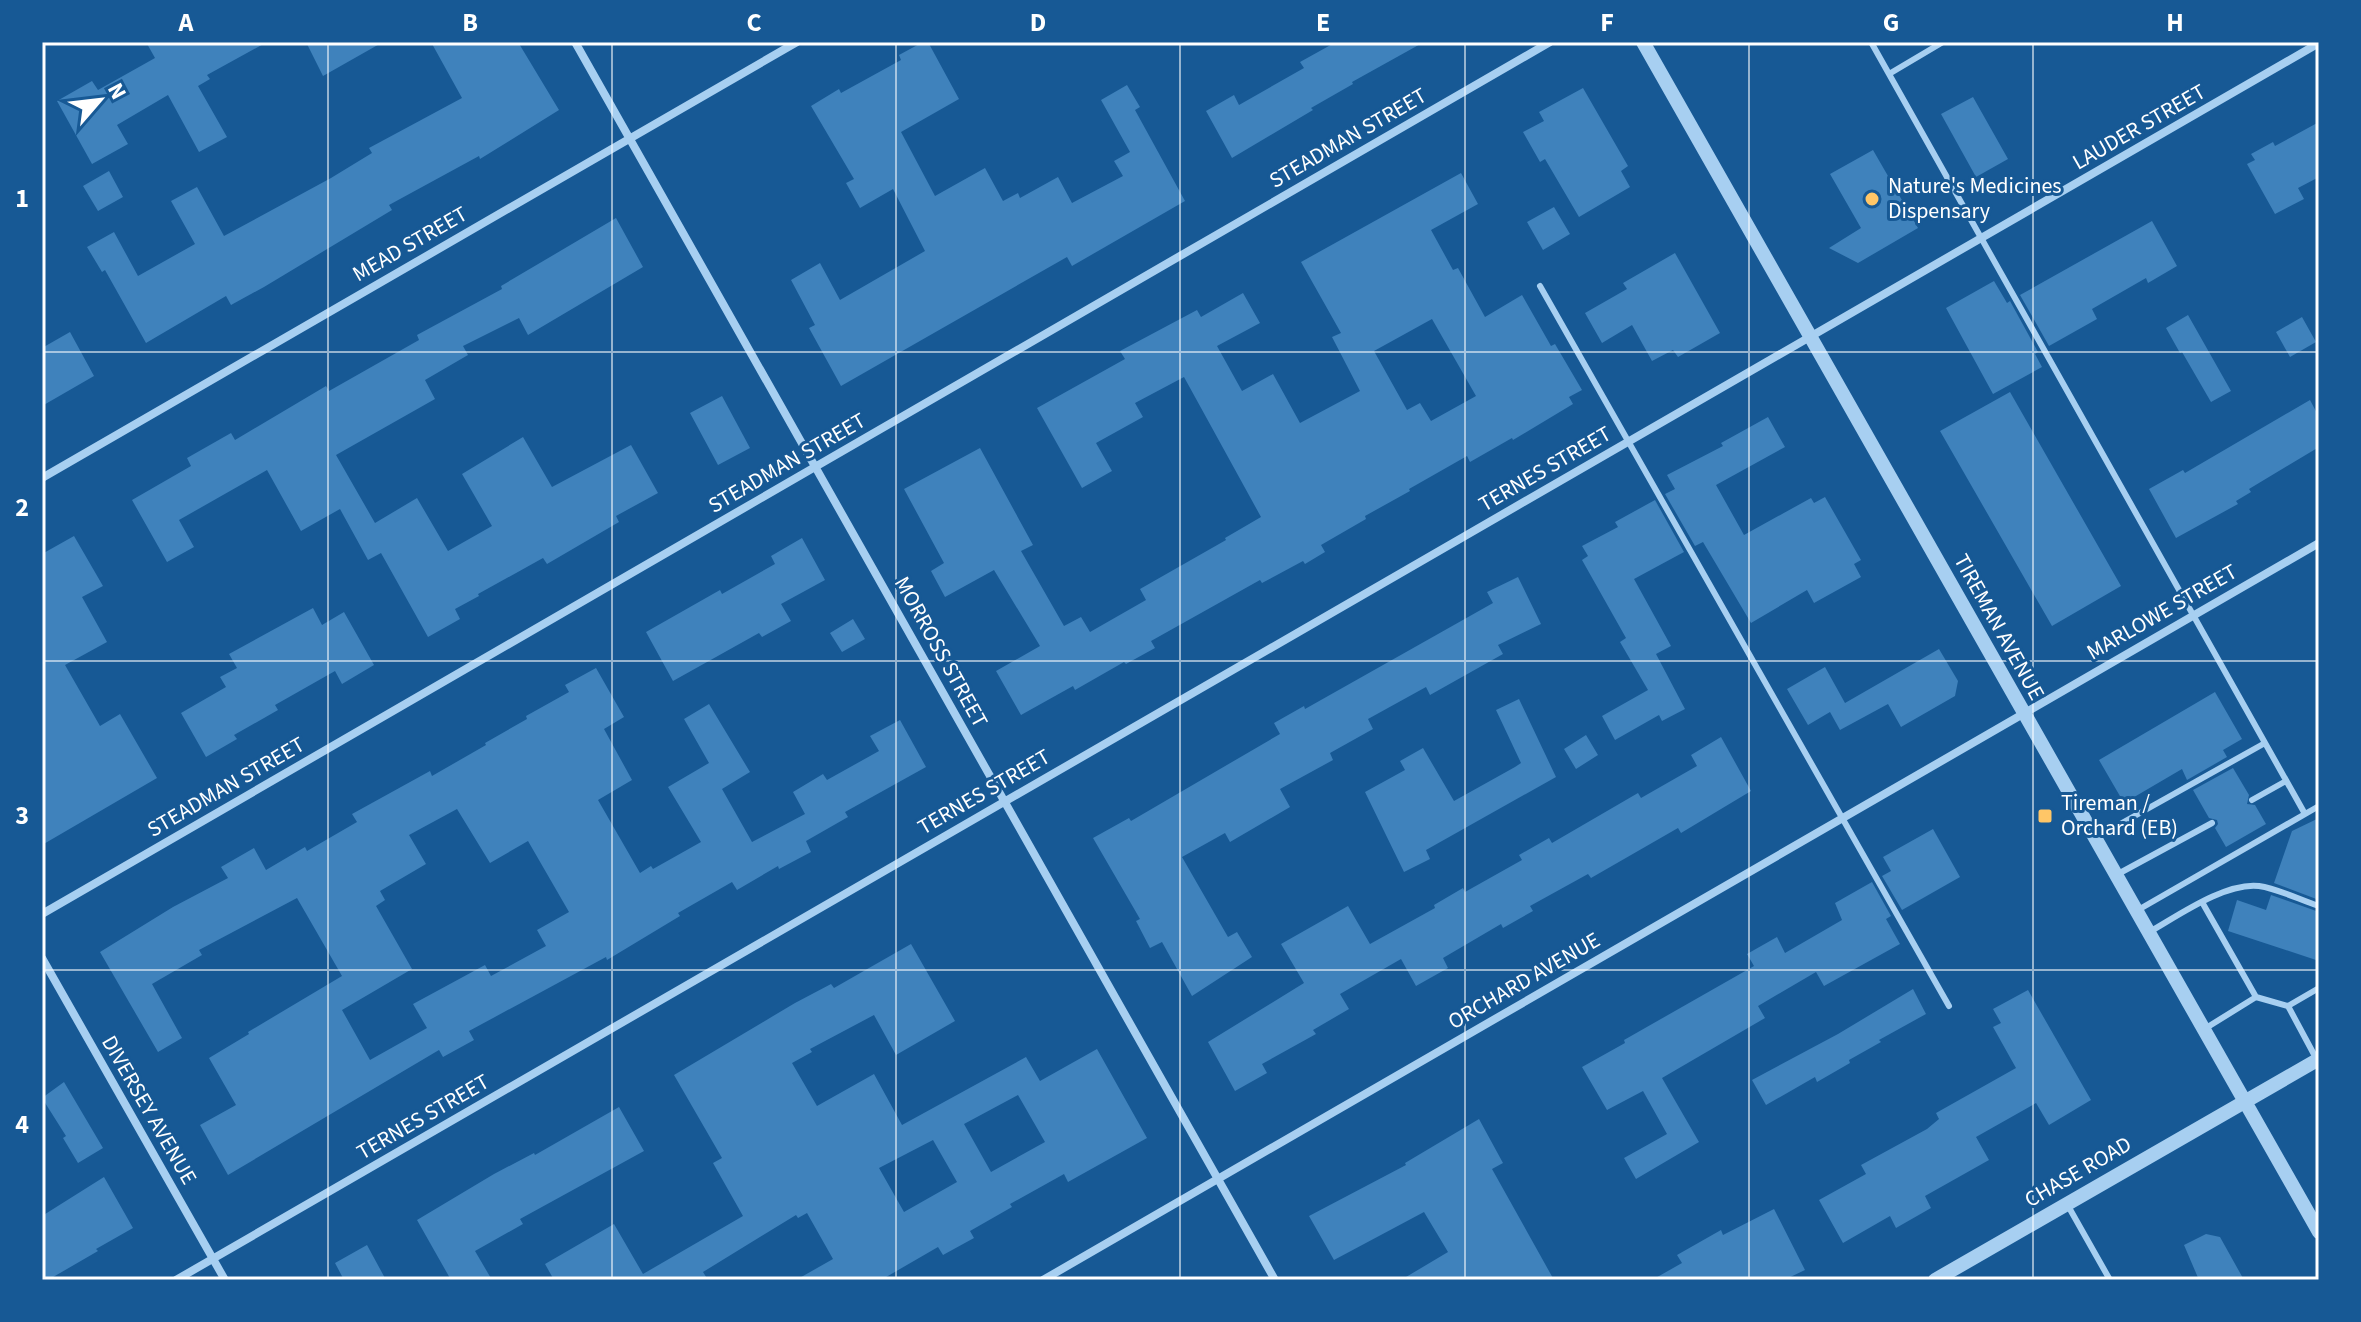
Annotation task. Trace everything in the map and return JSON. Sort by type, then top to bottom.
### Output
[{"type":"street","name":"MORROSS STREET","points":[[575,42],[1275,1280]]},
{"type":"street","name":"MEAD STREET","points":[[42,478],[797,42]]},
{"type":"street","name":"STEADMAN STREET","points":[[42,914],[1550,42]]},
{"type":"street","name":"TIREMAN AVENUE","points":[[1643,42],[2319,1232]]},
{"type":"street","name":"LAUDER STREET","points":[[1810,337],[2319,43]]},
{"type":"street","name":"TERNES STREET","points":[[176,1280],[1810,337]]},
{"type":"street","name":"MARLOWE STREET","points":[[2022,713],[2319,543]]},
{"type":"street","name":"ORCHARD AVENUE","points":[[1043,1280],[2022,713]]},
{"type":"street","name":"DIVERSEY AVENUE","points":[[42,958],[225,1280]]},
{"type":"street","name":"CHASE ROAD","points":[[1935,1280],[2318,1060]]},
{"type":"lane","points":[[1871,42],[2305,814]]},
{"type":"lane","points":[[1889,74],[1943,42]]},
{"type":"lane","points":[[1540,286],[1949,1006]]},
{"type":"lane","points":[[2094,839],[2265,743]]},
{"type":"lane","points":[[2252,800],[2286,781]]},
{"type":"lane","points":[[2135,912],[2319,806]]},
{"type":"lane","points":[[2115,876],[2212,823]]},
{"type":"lane","points":[[2148,933],[2202,902],[2237,888],[2259,886],[2319,906]]},
{"type":"lane","points":[[2202,902],[2256,997],[2288,1006],[2318,1060]]},
{"type":"lane","points":[[2288,1006],[2319,988]]},
{"type":"lane","points":[[2203,1030],[2256,997]]},
{"type":"lane","points":[[2067,1204],[2110,1280]]},
{"type":"building","points":[[146,42],[267,42],[207,75],[210,79],[198,86],[227,137],[199,152],[168,95],[117,125],[128,144],[92,164],[57,101],[92,81],[98,90],[155,58]]},
{"type":"building","points":[[306,42],[383,42],[323,76]]},
{"type":"building","points":[[431,42],[518,42],[559,110],[480,159],[479,156],[389,205],[392,210],[264,287],[231,305],[226,296],[146,343],[105,270],[102,272],[87,247],[114,232],[138,276],[195,244],[171,201],[197,187],[224,236],[331,178],[372,153],[369,148],[462,98]]},
{"type":"building","points":[[928,42],[959,99],[901,132],[935,196],[985,168],[1003,201],[1018,193],[1020,198],[1058,177],[1072,203],[1123,176],[1114,161],[1130,152],[1101,100],[1127,85],[1140,107],[1135,110],[1185,201],[1072,266],[1067,257],[841,386],[809,328],[815,325],[791,280],[820,263],[840,300],[925,251],[893,189],[860,208],[846,183],[854,179],[811,106],[901,60],[899,55]]},
{"type":"building","points":[[1336,42],[1424,42],[1352,82],[1311,108],[1313,110],[1232,158],[1206,111],[1234,95],[1239,105],[1304,68],[1300,62]]},
{"type":"building","points":[[1583,88],[1628,166],[1621,171],[1630,187],[1579,217],[1545,159],[1540,162],[1523,132],[1544,121],[1539,112]]},
{"type":"building","points":[[1973,97],[2008,159],[1976,177],[1941,114]]},
{"type":"building","points":[[2319,122],[2319,177],[2298,188],[2304,199],[2275,214],[2247,164],[2255,160],[2251,154],[2273,142],[2275,146]]},
{"type":"building","points":[[1873,150],[1918,228],[1858,263],[1829,248],[1861,228],[1830,174]]},
{"type":"building","points":[[109,171],[123,197],[98,211],[83,186]]},
{"type":"building","points":[[1461,173],[1478,204],[1431,230],[1453,270],[1458,268],[1485,317],[1522,295],[1551,346],[1555,344],[1582,390],[1569,397],[1573,404],[1513,440],[1470,462],[1467,456],[1365,516],[1366,519],[1321,545],[1325,552],[1305,564],[1303,561],[1262,583],[1260,580],[1151,641],[1155,648],[1075,690],[1073,686],[1021,715],[996,671],[1040,646],[994,570],[945,597],[931,571],[944,563],[904,489],[980,448],[1033,545],[1021,551],[1064,626],[1081,617],[1090,632],[1146,600],[1140,589],[1261,517],[1184,377],[1135,403],[1143,417],[1096,443],[1112,471],[1082,488],[1037,408],[1125,359],[1120,351],[1197,310],[1201,317],[1243,293],[1260,323],[1217,346],[1242,391],[1273,374],[1300,423],[1360,391],[1332,337],[1341,333],[1301,262]],"holes":[[[1432,319],[1476,396],[1431,421],[1420,403],[1407,410],[1374,351]]]},
{"type":"building","points":[[1554,207],[1570,234],[1543,250],[1527,222]]},
{"type":"building","points":[[616,218],[643,267],[528,335],[519,318],[463,346],[468,355],[425,380],[435,399],[336,455],[375,523],[417,498],[448,551],[492,526],[462,474],[523,437],[552,487],[631,445],[658,493],[616,516],[619,522],[547,564],[543,558],[478,594],[455,609],[460,619],[428,637],[381,553],[368,560],[340,509],[301,531],[267,470],[179,520],[194,547],[167,562],[132,500],[191,466],[187,458],[231,433],[235,440],[326,386],[329,391],[419,340],[417,335],[502,289],[501,286]]},
{"type":"building","points":[[2152,221],[2177,266],[2148,283],[2146,278],[2092,309],[2097,319],[2049,346],[2020,295]]},
{"type":"building","points":[[1675,253],[1720,333],[1678,357],[1673,350],[1652,361],[1632,325],[1602,343],[1585,313],[1627,289],[1623,283]]},
{"type":"building","points":[[1994,281],[2007,303],[2010,301],[2038,352],[2035,354],[2042,367],[1993,394],[1946,308]]},
{"type":"building","points":[[2188,315],[2231,391],[2211,402],[2166,328]]},
{"type":"building","points":[[2302,317],[2316,342],[2290,357],[2276,332]]},
{"type":"building","points":[[70,332],[94,376],[42,406],[42,348]]},
{"type":"building","points":[[2010,392],[2121,586],[2052,626],[1940,431]]},
{"type":"building","points":[[722,396],[750,448],[718,465],[690,413]]},
{"type":"building","points":[[2310,400],[2319,417],[2319,447],[2249,489],[2251,492],[2236,501],[2238,504],[2176,538],[2149,489],[2183,470],[2185,473]]},
{"type":"building","points":[[1768,417],[1785,447],[1716,485],[1744,535],[1811,498],[1814,503],[1825,497],[1861,560],[1854,564],[1861,577],[1814,603],[1807,590],[1751,623],[1703,542],[1695,546],[1665,494],[1675,489],[1667,475],[1723,446],[1721,443]]},
{"type":"building","points":[[1655,500],[1684,552],[1634,579],[1671,646],[1656,654],[1685,709],[1662,721],[1659,715],[1615,740],[1602,716],[1648,690],[1620,642],[1626,638],[1582,560],[1588,556],[1582,546],[1618,527],[1615,522]]},
{"type":"building","points":[[74,536],[103,586],[82,597],[107,642],[65,665],[100,726],[120,714],[157,778],[42,845],[42,554]]},
{"type":"building","points":[[802,538],[825,580],[781,604],[791,621],[762,637],[759,633],[673,681],[646,632],[720,590],[722,594],[775,564],[771,556]]},
{"type":"building","points":[[1518,577],[1541,624],[1498,645],[1503,654],[1430,695],[1426,687],[1368,719],[1373,729],[1330,753],[1333,760],[1280,789],[1290,807],[1230,842],[1225,833],[1182,857],[1228,937],[1237,932],[1252,957],[1192,996],[1162,942],[1150,948],[1136,921],[1140,919],[1093,838],[1129,818],[1131,821],[1280,734],[1274,723],[1304,706],[1305,709],[1493,603],[1487,592]]},
{"type":"building","points":[[313,608],[322,625],[344,612],[374,665],[342,684],[335,671],[275,705],[278,710],[234,735],[237,739],[206,757],[181,713],[226,687],[220,677],[237,668],[229,654]]},
{"type":"building","points":[[853,619],[865,639],[842,652],[830,633]]},
{"type":"building","points":[[1939,649],[1958,681],[1955,696],[1901,727],[1888,704],[1840,730],[1830,712],[1808,725],[1787,689],[1825,667],[1845,703]]},
{"type":"building","points":[[596,668],[624,717],[604,729],[632,780],[598,800],[640,873],[701,842],[668,787],[709,763],[684,719],[709,704],[750,772],[722,789],[752,842],[805,814],[793,792],[823,774],[827,780],[879,751],[870,736],[900,720],[926,767],[845,812],[848,817],[806,841],[811,852],[779,869],[778,866],[737,890],[732,882],[607,960],[606,957],[469,1031],[474,1040],[443,1057],[439,1050],[228,1175],[200,1125],[236,1105],[209,1058],[342,976],[297,898],[199,950],[202,955],[152,984],[182,1038],[158,1052],[100,952],[173,907],[228,878],[221,867],[254,848],[266,870],[305,847],[307,851],[357,822],[352,814],[430,771],[432,776],[569,692],[565,685]],"holes":[[[457,809],[490,863],[528,841],[569,912],[537,930],[546,946],[491,976],[485,965],[413,1004],[427,1028],[370,1060],[342,1010],[412,969],[376,906],[385,900],[380,891],[426,864],[409,835]]]},
{"type":"building","points":[[2215,692],[2242,739],[2223,750],[2227,757],[2187,780],[2182,769],[2124,803],[2099,760]]},
{"type":"building","points":[[1519,699],[1556,777],[1426,850],[1430,859],[1404,872],[1365,792],[1405,770],[1400,761],[1423,748],[1454,801],[1515,767],[1521,763],[1496,710]]},
{"type":"building","points":[[1586,735],[1598,755],[1576,769],[1564,749]]},
{"type":"building","points":[[1721,737],[1751,791],[1681,833],[1678,828],[1591,878],[1588,874],[1530,906],[1533,911],[1503,928],[1501,924],[1443,958],[1448,968],[1416,986],[1401,959],[1340,994],[1349,1009],[1313,1030],[1316,1034],[1262,1064],[1267,1073],[1235,1091],[1208,1042],[1304,983],[1281,944],[1348,906],[1370,944],[1435,908],[1434,905],[1463,888],[1465,892],[1522,860],[1519,855],[1549,838],[1552,843],[1638,793],[1641,798],[1697,766],[1691,755]]},
{"type":"building","points":[[2233,768],[2249,795],[2247,804],[2255,805],[2266,824],[2226,847],[2215,828],[2217,820],[2209,818],[2193,790]]},
{"type":"building","points":[[2319,818],[2319,900],[2274,883],[2292,831]]},
{"type":"building","points":[[1933,829],[1960,877],[1902,910],[1882,876],[1891,871],[1883,857]]},
{"type":"building","points":[[1872,882],[1891,916],[1886,919],[1900,944],[1824,986],[1816,972],[1758,1006],[1765,1018],[1662,1078],[1699,1142],[1636,1179],[1624,1158],[1667,1134],[1643,1091],[1607,1110],[1582,1067],[1754,966],[1747,954],[1777,937],[1785,953],[1842,920],[1835,903]]},
{"type":"building","points":[[2271,895],[2319,912],[2319,961],[2228,931],[2237,900],[2266,910]]},
{"type":"building","points":[[911,944],[955,1021],[896,1055],[874,1015],[810,1049],[812,1052],[792,1063],[817,1106],[874,1074],[902,1125],[1026,1057],[1040,1081],[1097,1049],[1147,1138],[1068,1182],[1064,1174],[970,1231],[974,1238],[943,1255],[938,1247],[881,1280],[796,1280],[833,1259],[807,1213],[798,1218],[796,1215],[703,1272],[708,1280],[554,1280],[545,1264],[614,1224],[643,1274],[743,1216],[713,1163],[722,1158],[674,1075],[795,1003],[831,984],[834,988]],"holes":[[[1018,1095],[1045,1142],[991,1172],[964,1124]],[[933,1140],[957,1182],[904,1212],[879,1168]]]},
{"type":"building","points":[[1913,989],[1926,1014],[1879,1040],[1881,1042],[1817,1082],[1815,1077],[1766,1105],[1752,1080]]},
{"type":"building","points":[[2028,990],[2091,1100],[2049,1125],[2036,1103],[1976,1137],[1989,1160],[1925,1196],[1931,1208],[1896,1228],[1890,1216],[1843,1243],[1819,1200],[1866,1174],[1861,1165],[1927,1129],[1939,1119],[1936,1113],[2016,1068],[1993,1027],[2001,1023],[1993,1009]]},
{"type":"building","points":[[64,1082],[103,1148],[78,1163],[63,1138],[66,1136],[42,1098]]},
{"type":"building","points":[[619,1107],[644,1151],[520,1219],[523,1224],[475,1251],[492,1280],[451,1280],[417,1220],[494,1174],[535,1155]]},
{"type":"building","points":[[1479,1119],[1503,1163],[1492,1169],[1554,1280],[1401,1280],[1448,1252],[1424,1212],[1334,1260],[1309,1216],[1406,1165]]},
{"type":"building","points":[[104,1177],[133,1228],[48,1280],[42,1280],[42,1216]]},
{"type":"building","points":[[1774,1209],[1805,1270],[1784,1280],[1652,1280],[1682,1263],[1677,1255],[1721,1230],[1723,1235]]},
{"type":"building","points":[[2206,1234],[2220,1237],[2244,1280],[2199,1280],[2184,1245]]},
{"type":"building","points":[[367,1245],[386,1280],[344,1280],[335,1263]]},
{"type":"place","name":"Nature's Medicines Dispensary","points":[[1872,199]]},
{"type":"place","name":"Tireman / Orchard (EB)","points":[[2045,816]]}]
